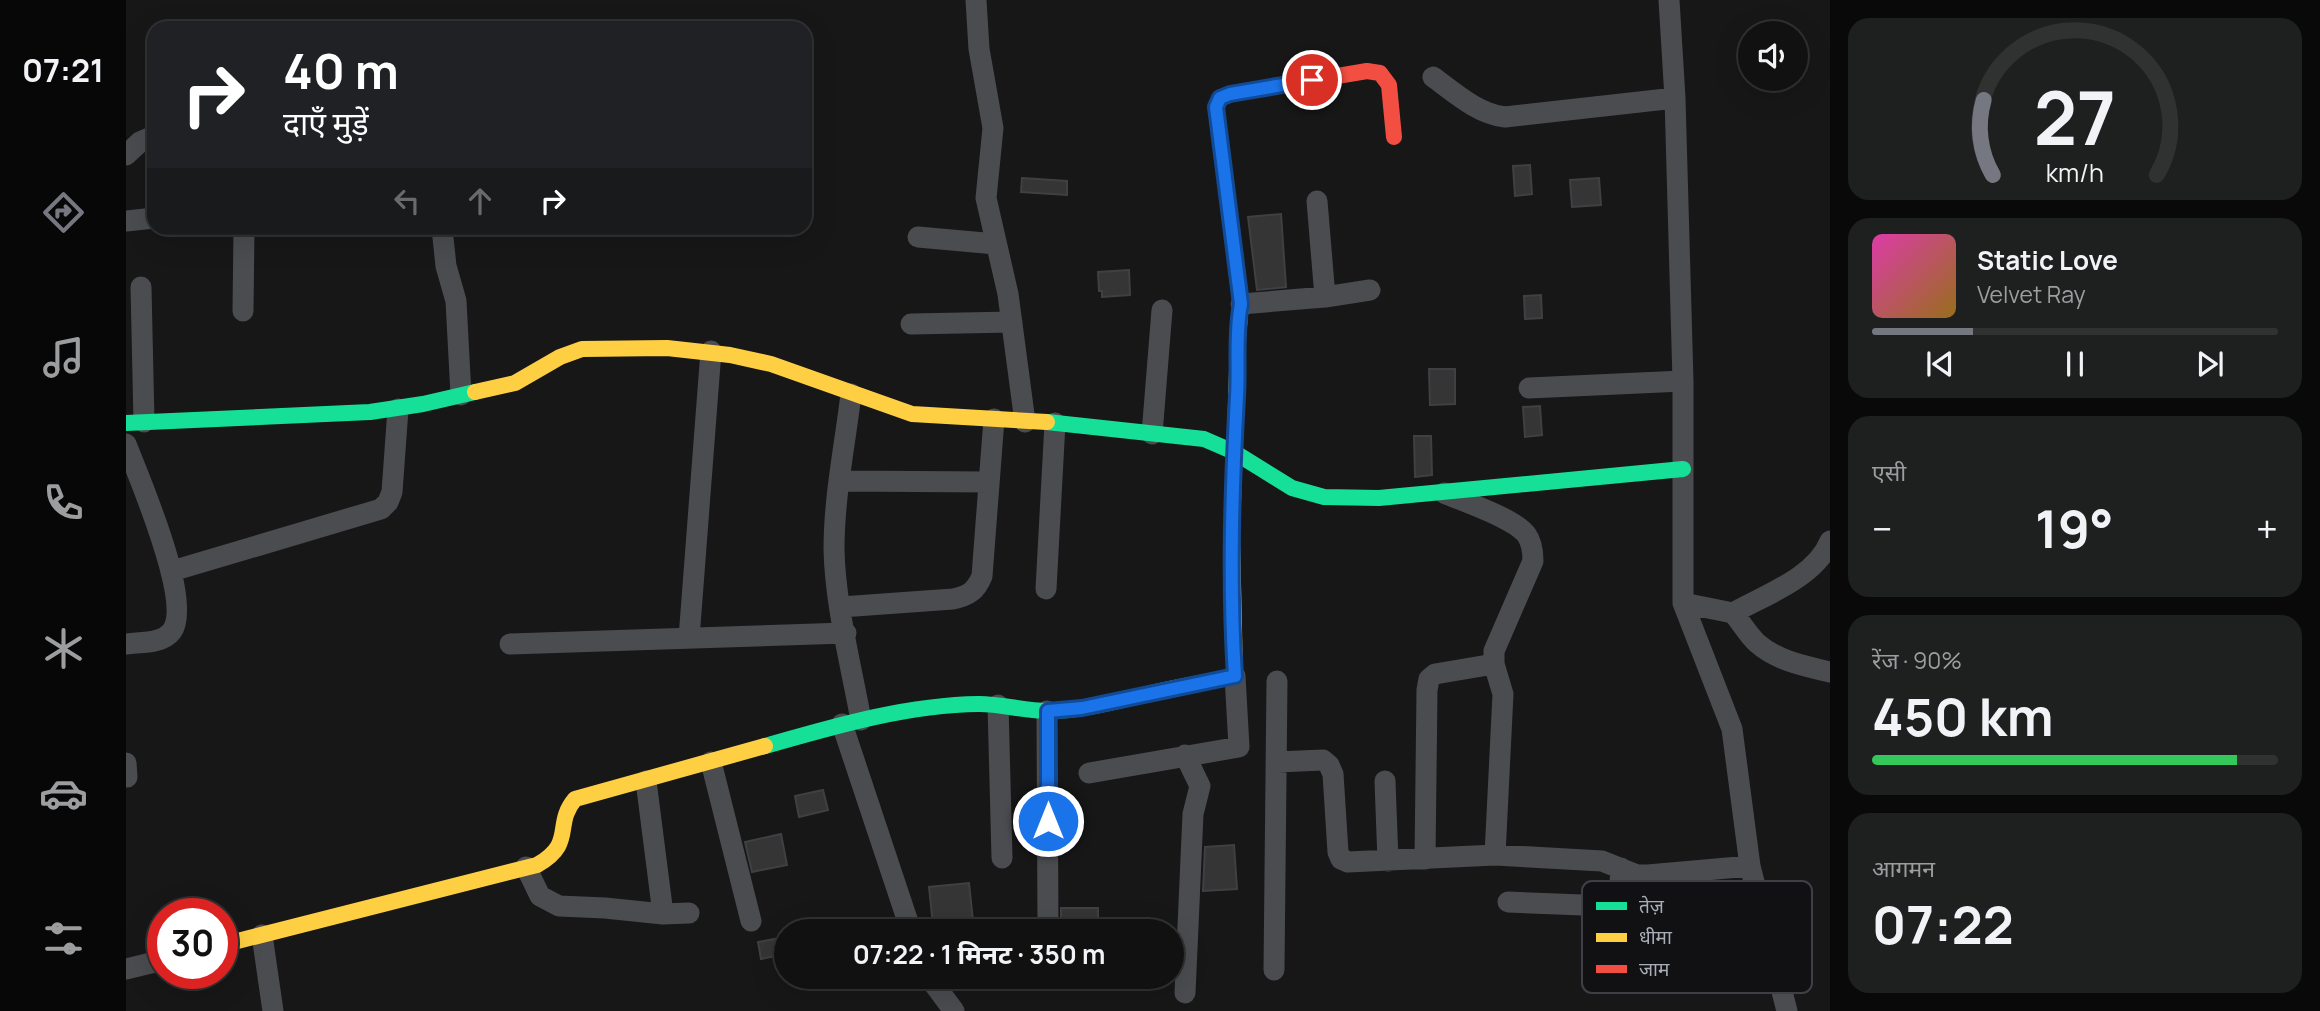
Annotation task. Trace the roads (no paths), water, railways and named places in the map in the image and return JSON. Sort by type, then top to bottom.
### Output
[{"type":"street","points":[[976,0],[979,49],[993,128],[986,198],[1012,322],[1025,422]]},
{"type":"street","points":[[1669,0],[1675,98],[1684,381],[1683,603],[1732,729],[1754,881]]},
{"type":"street","points":[[1239,747],[1230,605],[1239,361],[1237,324],[1241,304],[1216,107],[1220,98],[1230,94],[1367,71],[1380,73],[1389,85],[1394,137]]},
{"type":"street","points":[[1433,77],[1491,116],[1505,117],[1675,98]]},
{"type":"street","points":[[126,155],[147,139]]},
{"type":"street","points":[[1317,201],[1325,297]]},
{"type":"street","points":[[126,221],[147,219]]},
{"type":"street","points":[[243,311],[244,235]]},
{"type":"street","points":[[443,235],[446,266],[456,301],[461,395]]},
{"type":"street","points":[[918,237],[996,244]]},
{"type":"street","points":[[141,287],[135,423],[398,409],[515,383],[577,350],[657,347],[711,351],[792,369],[889,409],[912,414],[1055,424],[1204,439],[1234,452],[1292,488],[1324,497],[1348,499],[1442,492],[1683,469]]},
{"type":"street","points":[[1241,304],[1325,297],[1370,290]]},
{"type":"street","points":[[1152,434],[1163,310]]},
{"type":"street","points":[[911,324],[1012,322]]},
{"type":"street","points":[[690,638],[711,351]]},
{"type":"street","points":[[1529,388],[1684,381]]},
{"type":"street","points":[[851,394],[835,516],[834,552],[846,633],[852,722],[908,919]]},
{"type":"street","points":[[172,571],[381,509],[392,492],[398,409]]},
{"type":"street","points":[[841,607],[953,599],[964,597],[976,589],[982,576],[994,419]]},
{"type":"street","points":[[1046,589],[1055,424]]},
{"type":"street","points":[[126,444],[167,551],[172,571],[177,621],[170,633],[160,640],[126,645]]},
{"type":"street","points":[[840,481],[989,482]]},
{"type":"street","points":[[1442,492],[1514,524],[1526,535],[1533,549],[1533,561],[1494,651],[1494,664],[1503,694],[1495,855]]},
{"type":"street","points":[[1683,603],[1733,612],[1804,574],[1819,562],[1830,541]]},
{"type":"street","points":[[1733,612],[1757,643],[1797,665],[1830,672]]},
{"type":"street","points":[[510,644],[846,633]]},
{"type":"street","points":[[1425,859],[1429,680],[1434,674],[1494,664]]},
{"type":"street","points":[[238,941],[537,865],[553,855],[561,844],[567,807],[575,799],[852,722],[899,712],[980,704],[1048,711],[1082,708],[1235,676]]},
{"type":"street","points":[[1274,970],[1277,681]]},
{"type":"street","points":[[998,705],[1002,858]]},
{"type":"street","points":[[1048,711],[1048,919]]},
{"type":"street","points":[[1089,773],[1239,747],[1322,760],[1329,765],[1333,774],[1338,852],[1341,859],[1348,862],[1495,855],[1602,862],[1648,875],[1750,866]]},
{"type":"street","points":[[1185,755],[1200,786],[1193,814],[1185,993]]},
{"type":"street","points":[[711,762],[751,921]]},
{"type":"street","points":[[646,781],[663,914]]},
{"type":"street","points":[[1385,781],[1388,861]]},
{"type":"street","points":[[526,867],[540,896],[559,906],[663,914],[689,913]]},
{"type":"street","points":[[1620,868],[1620,881]]},
{"type":"street","points":[[1508,902],[1582,905]]},
{"type":"street","points":[[262,935],[273,1011]]},
{"type":"street","points":[[126,969],[147,964]]},
{"type":"street","points":[[938,989],[954,1011]]},
{"type":"street","points":[[1782,993],[1787,1011]]}]
